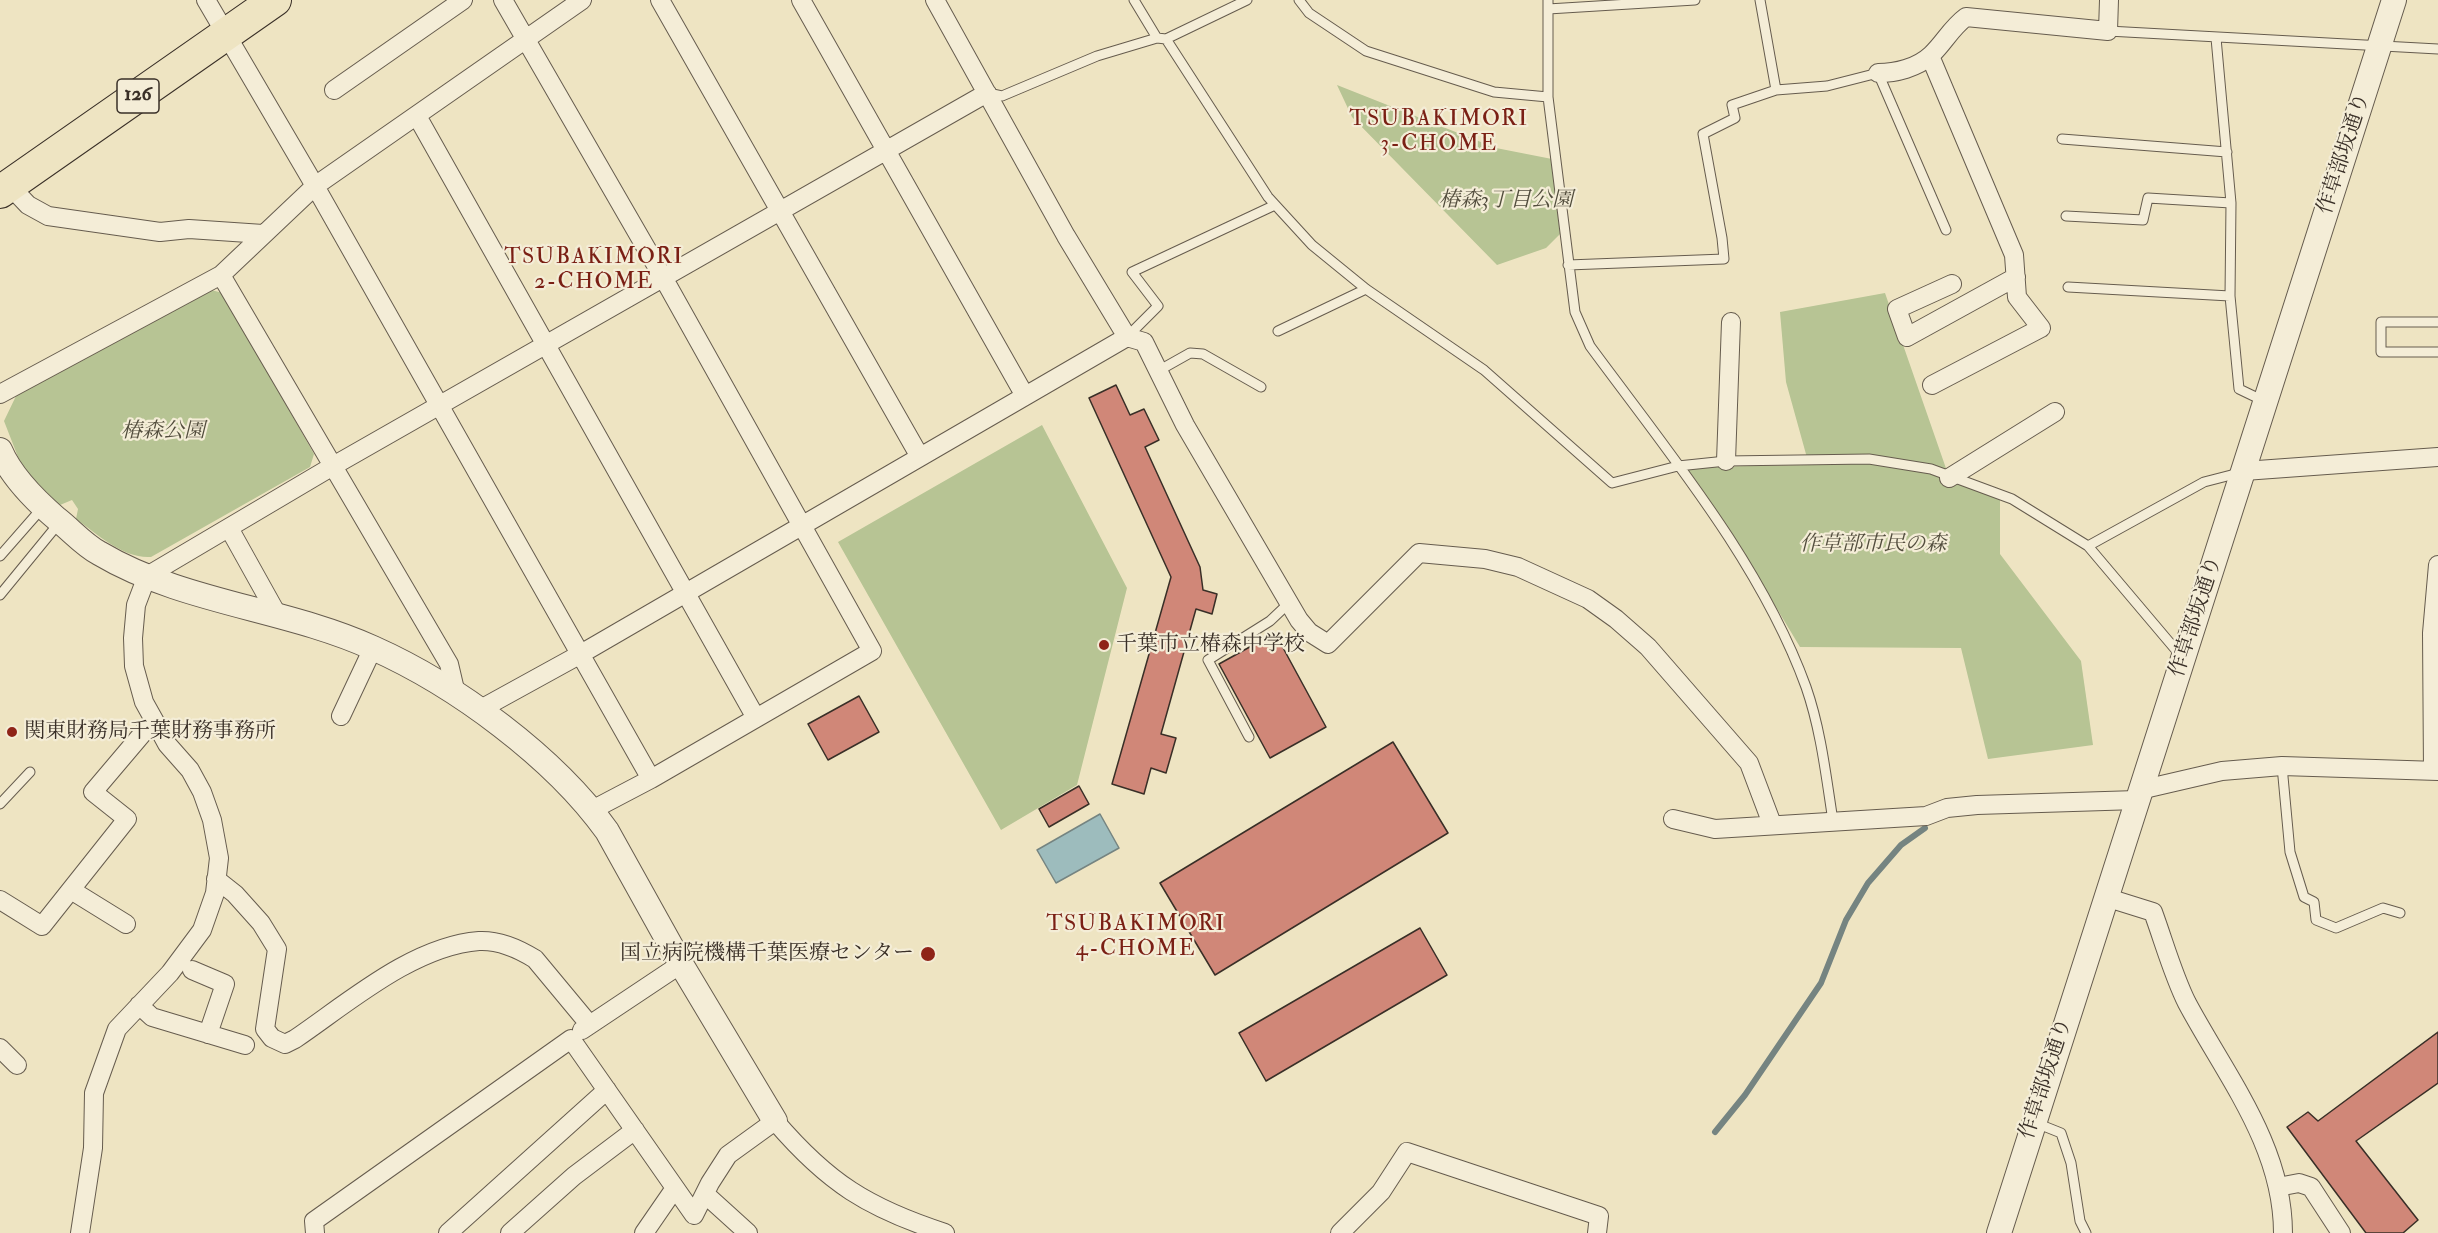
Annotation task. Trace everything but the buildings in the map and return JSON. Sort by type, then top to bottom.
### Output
[{"type":"highway","name":"126","points":[[3,182],[216,18],[244,0]]},
{"type":"highway","name":"126","points":[[216,18],[275,0]]},
{"type":"street","points":[[334,90],[463,0]]},
{"type":"street","points":[[503,0],[664,279],[800,526],[872,651],[651,779],[592,810]]},
{"type":"street","points":[[0,394],[221,275],[315,186],[582,0]]},
{"type":"street","points":[[660,0],[920,457]]},
{"type":"street","points":[[801,0],[1025,396]]},
{"type":"street","points":[[935,0],[1066,236],[1127,337],[1144,342],[1185,425],[1289,603],[1309,632],[1328,644],[1419,553],[1485,559],[1518,567],[1551,580],[1588,599],[1616,619],[1648,647],[1749,763],[1772,824]]},
{"type":"street","points":[[1878,74],[1912,68],[1930,56],[1953,26],[1966,17],[2108,32],[2109,0]]},
{"type":"street","name":"作草部坂通り","points":[[1999,1233],[2394,0]]},
{"type":"street","points":[[216,18],[315,186],[651,779]]},
{"type":"street","points":[[1930,56],[2014,255],[2017,297],[2041,328],[1932,385]]},
{"type":"street","points":[[80,1233],[93,1148],[94,1093],[117,1029],[170,973],[202,930],[215,893],[219,858],[212,820],[202,792],[190,770],[167,744],[144,702],[134,666],[133,638],[136,605],[147,576],[333,466],[987,93]]},
{"type":"street","points":[[417,116],[756,718]]},
{"type":"street","points":[[3,182],[28,205],[48,216],[160,232],[189,229],[263,234]]},
{"type":"street","points":[[221,275],[449,664],[456,694]]},
{"type":"street","points":[[1952,284],[1896,309],[1907,337],[2016,277]]},
{"type":"street","points":[[1726,461],[1731,322]]},
{"type":"street","points":[[479,710],[579,655],[1127,337]]},
{"type":"street","points":[[1949,478],[2055,412]]},
{"type":"street","points":[[2244,471],[2438,457]]},
{"type":"street","points":[[4,463],[52,514],[97,552],[147,576],[338,634],[373,648],[416,669],[509,732],[592,810],[775,1121],[816,1165],[842,1186],[907,1227],[945,1233]]},
{"type":"street","points":[[229,528],[278,615]]},
{"type":"street","points":[[1673,819],[1715,829],[1926,816],[1947,808],[2138,795],[2222,771],[2282,766],[2436,771],[2432,633],[2438,565]]},
{"type":"street","points":[[341,716],[373,648]]},
{"type":"street","points":[[0,900],[42,926],[127,819],[93,792],[154,720]]},
{"type":"street","points":[[216,879],[235,894],[261,923],[276,949],[266,1029],[272,1038],[285,1044],[402,966],[452,946],[481,941],[500,943],[536,959],[589,1024]]},
{"type":"street","points":[[71,890],[126,924]]},
{"type":"street","points":[[2105,897],[2153,912],[2186,1001],[2261,1133],[2278,1187],[2283,1233]]},
{"type":"street","points":[[315,1233],[314,1221],[589,1024],[681,964]]},
{"type":"street","points":[[192,970],[225,984],[208,1034]]},
{"type":"street","points":[[139,1005],[152,1017],[245,1045]]},
{"type":"street","points":[[571,1038],[694,1215],[728,1155],[775,1121]]},
{"type":"street","points":[[0,1048],[17,1065]]},
{"type":"street","points":[[448,1233],[607,1090]]},
{"type":"street","points":[[510,1233],[566,1182],[635,1130]]},
{"type":"street","points":[[1340,1233],[1381,1192],[1407,1152],[1599,1216],[1597,1233]]},
{"type":"street","points":[[2278,1187],[2299,1183],[2311,1187],[2341,1233]]},
{"type":"street","points":[[644,1233],[675,1188]]},
{"type":"street","points":[[705,1194],[748,1233]]},
{"type":"lane","points":[[1134,0],[1275,205],[1312,245],[1366,289],[1484,370],[1612,483],[1678,466],[1726,461],[1869,459],[1931,469],[1949,478],[2013,499],[2088,546],[2183,658]]},
{"type":"lane","points":[[987,93],[1002,96],[1097,56],[1162,39],[1247,0]]},
{"type":"lane","points":[[1299,0],[1309,13],[1366,51],[1494,92],[1548,97]]},
{"type":"lane","points":[[1695,0],[1548,5],[1548,97],[1575,312],[1590,346],[1745,562],[1794,657],[1806,688],[1822,747],[1833,821]]},
{"type":"lane","points":[[1760,0],[1776,90]]},
{"type":"lane","points":[[2108,32],[2438,49]]},
{"type":"lane","points":[[2216,38],[2231,203],[2230,296],[2239,389],[2265,402]]},
{"type":"lane","points":[[1568,265],[1724,259],[1703,134],[1735,118],[1732,105],[1776,90],[1827,86],[1878,74],[1946,230]]},
{"type":"lane","points":[[2062,140],[2227,152]]},
{"type":"lane","points":[[2066,216],[2143,220],[2148,198],[2231,203]]},
{"type":"lane","points":[[1127,337],[1158,306],[1132,272],[1275,205]]},
{"type":"lane","points":[[2068,287],[2230,296]]},
{"type":"lane","points":[[1278,332],[1366,289]]},
{"type":"lane","points":[[2438,322],[2381,322],[2381,352],[2438,352]]},
{"type":"lane","points":[[1158,370],[1190,353],[1203,354],[1261,387]]},
{"type":"lane","points":[[2088,546],[2204,482],[2244,471]]},
{"type":"lane","points":[[0,556],[52,514]]},
{"type":"lane","points":[[0,595],[52,514]]},
{"type":"lane","points":[[1249,736],[1208,660],[1270,621],[1289,603]]},
{"type":"lane","points":[[2282,766],[2289,852],[2304,897],[2314,902],[2316,920],[2336,928],[2384,908],[2400,913]]},
{"type":"lane","points":[[0,804],[30,772]]},
{"type":"lane","points":[[2034,1122],[2061,1133],[2071,1163],[2080,1221],[2086,1233]]},
{"type":"green space","name":"椿森3丁目公園","points":[[1337,85],[1496,148],[1552,159],[1560,234],[1546,248],[1497,265],[1352,117]]},
{"type":"green space","name":"椿森公園","points":[[203,288],[223,293],[314,454],[310,467],[151,557],[141,557],[121,550],[102,538],[76,519],[78,509],[72,500],[60,505],[25,475],[4,421],[16,396]]},
{"type":"green space","name":"作草部市民の森","points":[[1885,293],[1949,477],[2000,498],[2000,554],[2081,661],[2093,745],[1988,759],[1961,648],[1800,647],[1750,564],[1687,476],[1690,467],[1809,465],[1786,382],[1780,312]]},
{"type":"green space","points":[[1042,425],[1127,588],[1077,785],[1001,830],[838,542]]},
{"type":"water","points":[[1100,814],[1119,848],[1056,883],[1037,850]]},
{"type":"waterway","points":[[1715,1132],[1745,1095],[1821,983],[1846,920],[1868,883],[1901,845],[1925,828]]},
{"type":"place","name":"千葉市立椿森中学校","points":[[1104,645]]},
{"type":"place","name":"関東財務局千葉財務事務所","points":[[12,732]]},
{"type":"place","name":"国立病院機構千葉医療センター","points":[[928,954]]},
{"type":"district","name":"TSUBAKIMORI 3-CHOME","points":[[1439,132]]},
{"type":"district","name":"TSUBAKIMORI 2-CHOME","points":[[594,270]]},
{"type":"district","name":"TSUBAKIMORI 4-CHOME","points":[[1136,938]]}]
